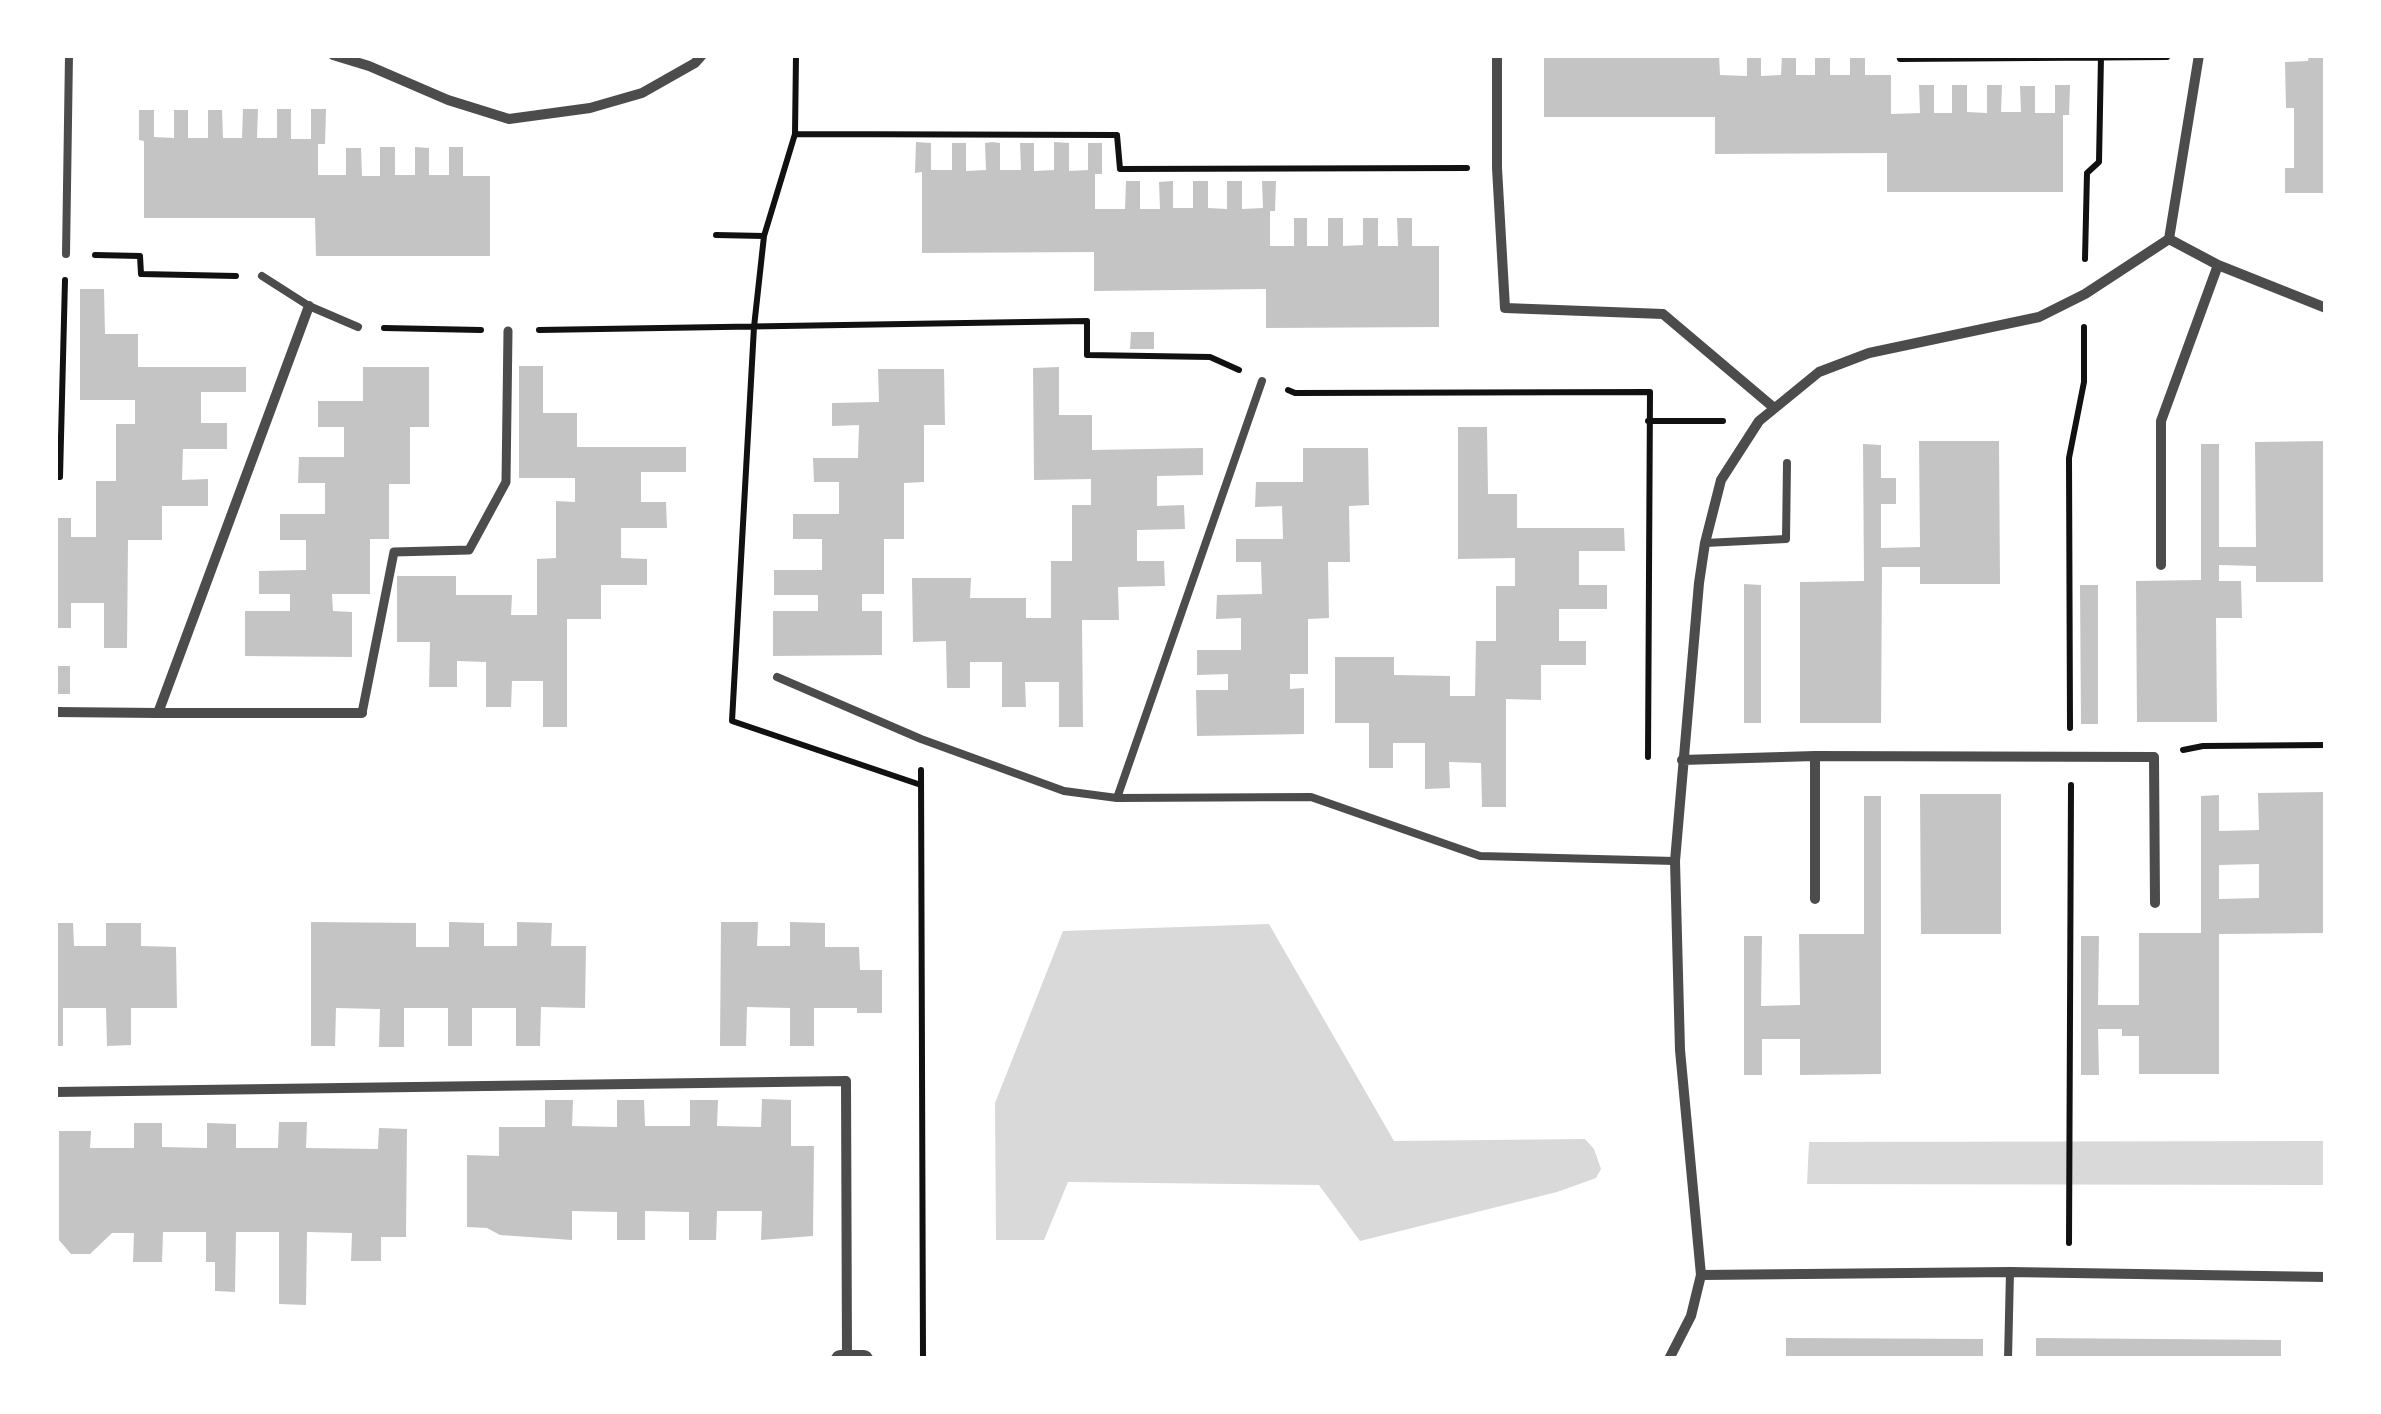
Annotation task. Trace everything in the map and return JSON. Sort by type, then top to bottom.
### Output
[{"type":"street","points":[[333,55],[509,119],[590,108],[642,93],[695,63],[702,55]]},
{"type":"street","points":[[1497,55],[1497,168],[1505,308],[1663,314],[1773,407]]},
{"type":"street","points":[[1669,1359],[1691,1316],[1701,1275],[1680,1050],[1674,861],[1704,543],[1721,480],[1760,420],[1819,372],[1869,353],[2039,317],[2084,294],[2168,239],[2199,56]]},
{"type":"street","points":[[2168,239],[2218,265],[2326,308]]},
{"type":"street","points":[[2162,566],[2161,421],[2218,265]]},
{"type":"street","points":[[158,713],[309,306]]},
{"type":"street","points":[[55,712],[362,714],[394,552],[469,550],[506,482],[508,331]]},
{"type":"street","points":[[1815,756],[1815,898]]},
{"type":"street","points":[[1682,760],[2154,756],[2155,903]]},
{"type":"street","points":[[55,1092],[846,1082],[844,1359],[864,1359]]},
{"type":"street","points":[[1701,1275],[2010,1272],[2326,1277]]},
{"type":"lane","points":[[66,254],[69,55]]},
{"type":"lane","points":[[262,276],[309,306],[358,328]]},
{"type":"lane","points":[[1117,798],[1262,381]]},
{"type":"lane","points":[[1704,543],[1786,539],[1788,463]]},
{"type":"lane","points":[[776,677],[922,739],[1064,790],[1117,798],[1311,797],[1480,856],[1674,861]]},
{"type":"lane","points":[[2008,1359],[2010,1272]]},
{"type":"path","points":[[796,55],[795,134],[764,236],[754,327],[732,721],[920,786]]},
{"type":"path","points":[[1899,55],[1900,59],[2199,56]]},
{"type":"path","points":[[2070,1274],[2069,458],[2084,382],[2087,173],[2099,162],[2101,56]]},
{"type":"path","points":[[795,134],[1118,135],[1120,169],[1497,168]]},
{"type":"path","points":[[716,235],[764,236]]},
{"type":"path","points":[[55,477],[60,477],[66,254],[140,256],[142,274],[262,276]]},
{"type":"path","points":[[358,328],[508,331],[1087,321],[1087,354],[1210,357],[1295,393],[1650,392],[1648,762]]},
{"type":"path","points":[[1648,421],[1760,420]]},
{"type":"path","points":[[922,739],[923,1359]]},
{"type":"path","points":[[2154,756],[2202,746],[2326,745]]},
{"type":"shaded area","points":[[1269,924],[1394,1141],[1585,1139],[1594,1149],[1601,1169],[1596,1178],[1557,1192],[1360,1241],[1319,1185],[1068,1182],[1044,1240],[996,1240],[995,1103],[1063,931]]},
{"type":"shaded area","points":[[2326,1141],[2326,1185],[1807,1184],[1809,1142]]},
{"type":"building","points":[[1544,55],[1719,55],[1720,75],[1747,76],[1747,55],[1761,55],[1761,76],[1781,75],[1782,55],[1796,55],[1796,75],[1815,75],[1815,55],[1830,55],[1830,75],[1850,75],[1850,55],[1865,55],[1865,75],[1891,75],[1891,114],[1920,113],[1919,85],[1934,85],[1934,113],[1952,113],[1952,85],[1967,85],[1967,112],[1987,113],[1987,85],[2002,85],[2001,112],[2021,112],[2020,86],[2035,86],[2035,113],[2055,113],[2055,85],[2070,85],[2069,115],[2063,115],[2063,192],[1887,192],[1887,153],[1715,154],[1715,117],[1544,117]]},
{"type":"building","points":[[2309,55],[2326,55],[2326,193],[2285,193],[2285,168],[2294,168],[2294,108],[2286,108],[2285,62],[2308,61]]},
{"type":"building","points":[[243,109],[258,109],[257,138],[277,138],[277,109],[291,109],[291,139],[311,139],[311,109],[326,109],[325,144],[318,144],[318,175],[346,175],[346,148],[361,148],[362,176],[380,176],[380,147],[395,147],[395,175],[415,175],[415,147],[429,148],[429,175],[449,175],[449,147],[463,147],[463,176],[490,176],[490,256],[316,256],[315,218],[144,218],[144,141],[139,140],[139,110],[154,110],[154,137],[174,138],[174,110],[188,110],[188,138],[208,138],[208,110],[222,110],[223,138],[242,138]]},
{"type":"building","points":[[916,142],[931,143],[931,170],[952,170],[952,143],[966,143],[966,171],[986,170],[985,143],[992,142],[1000,143],[1000,170],[1021,170],[1020,143],[1034,143],[1034,171],[1054,170],[1054,142],[1069,143],[1069,171],[1088,170],[1088,143],[1102,143],[1102,174],[1095,174],[1095,209],[1125,209],[1126,181],[1140,181],[1140,209],[1160,209],[1159,182],[1173,181],[1173,208],[1193,208],[1193,181],[1208,181],[1208,208],[1227,209],[1227,181],[1242,181],[1242,209],[1263,208],[1262,181],[1276,181],[1275,211],[1270,211],[1270,246],[1294,246],[1294,218],[1307,218],[1307,246],[1328,246],[1328,218],[1343,218],[1343,246],[1363,245],[1363,218],[1378,218],[1378,246],[1398,246],[1397,218],[1412,218],[1412,246],[1439,246],[1439,327],[1266,328],[1266,289],[1094,291],[1094,252],[922,253],[922,172],[915,173]]},
{"type":"building","points":[[80,289],[104,289],[105,334],[138,334],[138,367],[246,367],[246,392],[201,392],[201,423],[227,423],[227,449],[183,449],[182,480],[208,479],[208,506],[162,506],[162,540],[128,540],[127,648],[104,648],[104,603],[71,603],[71,628],[55,628],[55,518],[71,518],[71,537],[96,537],[96,481],[116,481],[116,424],[135,424],[135,400],[80,400]]},
{"type":"building","points":[[1131,332],[1154,332],[1154,349],[1130,349]]},
{"type":"building","points":[[519,366],[543,366],[543,413],[577,413],[577,447],[686,447],[686,472],[641,472],[641,502],[666,502],[667,528],[621,528],[621,558],[647,559],[647,585],[601,585],[601,619],[567,619],[567,727],[543,727],[543,681],[512,681],[511,707],[486,707],[486,662],[457,661],[457,687],[429,687],[430,642],[397,642],[397,576],[456,576],[456,595],[512,595],[511,615],[537,615],[537,559],[556,558],[556,501],[575,502],[575,478],[519,478]]},
{"type":"building","points":[[363,367],[429,367],[429,427],[410,427],[410,484],[389,484],[389,539],[370,539],[370,594],[332,594],[333,611],[352,612],[352,657],[245,656],[245,611],[290,611],[290,594],[259,594],[259,571],[306,570],[306,540],[280,540],[280,514],[325,514],[325,483],[298,483],[299,457],[344,457],[344,427],[318,427],[318,401],[363,401]]},
{"type":"building","points":[[1059,367],[1059,415],[1092,415],[1092,450],[1203,448],[1203,475],[1157,476],[1157,506],[1184,505],[1185,529],[1137,530],[1137,561],[1164,561],[1165,586],[1118,587],[1119,620],[1082,620],[1083,727],[1059,727],[1059,682],[1025,682],[1026,707],[1002,707],[1002,662],[970,662],[970,688],[947,688],[946,641],[913,642],[912,578],[971,578],[970,598],[1026,598],[1026,618],[1051,618],[1051,561],[1072,561],[1072,505],[1091,505],[1091,479],[1034,480],[1033,368]]},
{"type":"building","points":[[878,369],[944,369],[945,425],[924,425],[924,482],[904,483],[904,539],[884,539],[884,594],[862,594],[862,611],[882,611],[882,655],[773,656],[773,611],[818,611],[818,595],[774,595],[774,570],[822,570],[822,539],[793,539],[793,514],[839,514],[839,482],[814,482],[813,458],[858,458],[859,425],[832,426],[832,403],[879,402]]},
{"type":"building","points":[[1458,427],[1487,427],[1488,494],[1517,494],[1517,528],[1624,528],[1625,551],[1579,551],[1579,585],[1607,585],[1607,609],[1559,609],[1559,641],[1586,641],[1586,665],[1541,665],[1541,700],[1506,699],[1506,807],[1482,807],[1481,763],[1449,762],[1450,788],[1425,789],[1425,743],[1393,743],[1393,768],[1369,768],[1369,723],[1335,723],[1335,657],[1394,657],[1394,675],[1450,676],[1450,696],[1475,696],[1476,641],[1496,641],[1496,586],[1515,586],[1515,558],[1458,559]]},
{"type":"building","points":[[1919,441],[1999,441],[2000,584],[1920,584],[1920,567],[1882,567],[1881,723],[1800,723],[1800,582],[1864,581],[1863,444],[1881,445],[1881,478],[1896,478],[1896,504],[1881,504],[1881,548],[1920,547]]},
{"type":"building","points":[[2326,441],[2326,582],[2256,582],[2256,566],[2219,565],[2219,581],[2241,581],[2242,618],[2216,618],[2217,722],[2137,722],[2136,581],[2201,580],[2201,444],[2219,444],[2219,547],[2256,547],[2255,442]]},
{"type":"building","points":[[1303,448],[1368,448],[1369,505],[1349,506],[1350,562],[1328,562],[1329,618],[1308,619],[1308,674],[1290,674],[1290,689],[1304,688],[1304,734],[1197,736],[1196,690],[1228,690],[1228,674],[1197,675],[1197,650],[1241,650],[1241,618],[1216,619],[1217,595],[1262,594],[1261,562],[1236,562],[1236,539],[1283,539],[1282,506],[1255,507],[1256,482],[1303,482]]},
{"type":"building","points":[[1744,584],[1761,585],[1761,723],[1744,723]]},
{"type":"building","points":[[2080,585],[2098,585],[2098,724],[2081,724]]},
{"type":"building","points":[[55,666],[70,666],[70,694],[55,694]]},
{"type":"building","points":[[2326,792],[2326,933],[2219,934],[2219,1074],[2139,1074],[2139,1036],[2122,1036],[2122,1029],[2098,1029],[2099,1075],[2081,1075],[2081,936],[2099,936],[2098,1005],[2139,1005],[2139,933],[2201,933],[2201,796],[2219,795],[2219,831],[2259,830],[2258,793]],"holes":[[[2259,864],[2259,898],[2219,899],[2219,865]]]},
{"type":"building","points":[[1920,794],[2001,794],[2001,934],[1921,934]]},
{"type":"building","points":[[1864,796],[1881,796],[1881,1074],[1800,1075],[1800,1039],[1762,1039],[1762,1075],[1744,1075],[1744,936],[1762,936],[1761,1006],[1800,1005],[1799,934],[1864,934]]},
{"type":"building","points":[[311,922],[416,923],[416,947],[449,947],[449,922],[484,923],[484,946],[517,946],[517,922],[552,923],[551,946],[586,946],[585,1008],[541,1007],[540,1046],[516,1046],[516,1008],[472,1008],[472,1046],[448,1046],[448,1008],[404,1008],[404,1047],[379,1047],[380,1009],[336,1008],[335,1046],[311,1046]]},
{"type":"building","points":[[721,922],[758,922],[757,946],[790,946],[790,922],[825,923],[825,947],[859,947],[860,970],[882,970],[882,1013],[857,1013],[857,1008],[814,1008],[814,1046],[790,1046],[790,1008],[747,1007],[746,1046],[720,1046]]},
{"type":"building","points":[[55,923],[73,923],[74,946],[106,946],[106,923],[141,923],[141,946],[176,947],[177,1008],[131,1008],[131,1045],[107,1046],[106,1008],[63,1008],[63,1046],[55,1046]]},
{"type":"building","points":[[762,1099],[791,1100],[791,1146],[814,1146],[813,1236],[761,1240],[762,1211],[717,1211],[716,1240],[689,1240],[689,1212],[645,1211],[645,1240],[617,1240],[617,1212],[572,1211],[572,1240],[500,1235],[487,1228],[467,1227],[467,1155],[499,1156],[499,1127],[545,1127],[545,1100],[573,1100],[572,1126],[617,1127],[617,1100],[644,1100],[645,1126],[690,1126],[690,1100],[718,1100],[717,1126],[761,1127]]},
{"type":"building","points":[[279,1122],[307,1122],[306,1148],[378,1149],[379,1128],[407,1129],[406,1237],[381,1237],[381,1261],[351,1261],[352,1233],[307,1232],[306,1305],[279,1304],[279,1232],[236,1232],[235,1292],[215,1291],[215,1262],[206,1262],[206,1232],[163,1232],[162,1262],[133,1262],[134,1233],[112,1233],[90,1254],[71,1254],[59,1240],[59,1131],[91,1131],[90,1148],[134,1148],[134,1123],[162,1123],[162,1147],[207,1148],[207,1123],[236,1124],[236,1148],[278,1148]]},
{"type":"building","points":[[1786,1338],[1983,1339],[1983,1359],[1786,1359]]},
{"type":"building","points":[[2036,1338],[2281,1340],[2281,1359],[2036,1359]]}]
